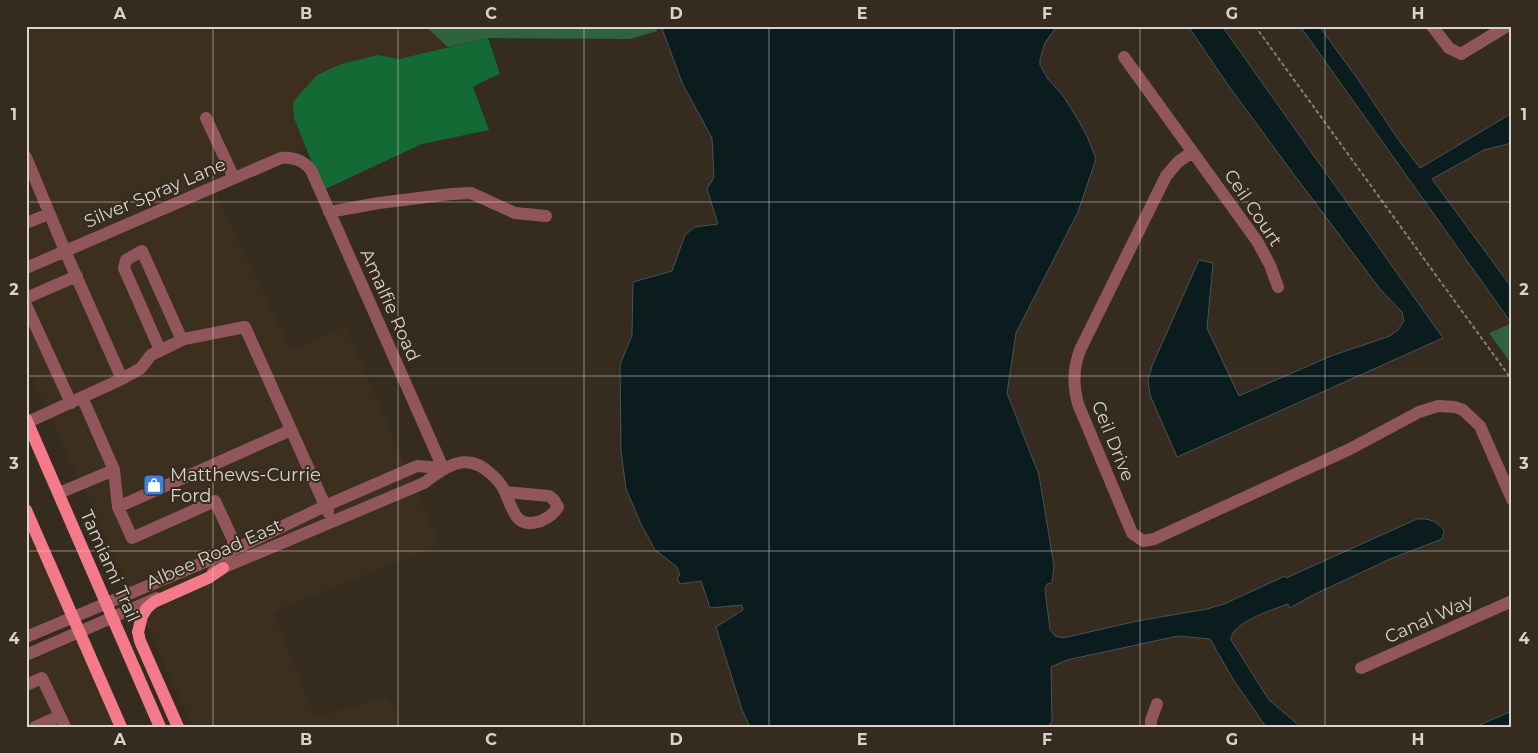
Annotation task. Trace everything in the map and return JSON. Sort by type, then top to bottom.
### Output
[{"type":"main road","name":"Tamiami Trail","points":[[27,421],[160,727]]},
{"type":"main road","points":[[26,510],[121,727]]},
{"type":"main road","points":[[178,727],[140,641],[139,623],[147,608],[154,602],[208,578],[223,568]]},
{"type":"street","points":[[1432,26],[1449,48],[1461,54],[1507,26]]},
{"type":"street","points":[[1124,57],[1192,152]]},
{"type":"street","points":[[206,118],[234,178]]},
{"type":"street","name":"Ceil Court","points":[[1192,152],[1256,241],[1270,265],[1278,287]]},
{"type":"street","name":"Ceil Drive","points":[[1192,152],[1178,162],[1166,176],[1080,350],[1075,369],[1078,404],[1132,533],[1142,541],[1154,538],[1350,450],[1424,410],[1438,406],[1455,407],[1463,410],[1480,426],[1512,499]]},
{"type":"street","points":[[26,157],[49,214],[122,379]]},
{"type":"street","name":"Silver Spray Lane","points":[[26,268],[281,158],[299,159]]},
{"type":"street","name":"Amalfie Road","points":[[299,159],[311,170],[443,468]]},
{"type":"street","points":[[329,212],[379,203],[450,194],[471,194],[515,212],[546,216]]},
{"type":"street","points":[[26,223],[49,214]]},
{"type":"street","points":[[160,350],[124,268],[126,260],[142,251],[182,340]]},
{"type":"street","points":[[26,298],[77,276]]},
{"type":"street","points":[[26,305],[114,470],[118,507],[132,538],[215,501],[234,542],[223,568]]},
{"type":"street","points":[[27,421],[122,379],[141,368],[151,355],[182,340],[245,327],[332,521]]},
{"type":"street","points":[[118,507],[291,430]]},
{"type":"street","name":"Albee Road East","points":[[26,656],[223,568],[424,483],[443,468],[455,463],[472,462],[487,470],[506,492]]},
{"type":"street","name":"Albee Road East","points":[[26,637],[231,551],[325,506],[417,466],[443,468]]},
{"type":"street","points":[[59,493],[114,470]]},
{"type":"street","name":"Canal Way","points":[[1361,668],[1512,601]]},
{"type":"street","points":[[26,685],[42,678],[62,721],[35,727]]},
{"type":"street","points":[[1151,727],[1151,720],[1157,704]]},
{"type":"path","points":[[1255,26],[1512,379]]},
{"type":"shaded area","points":[[26,26],[425,26],[448,47],[399,59],[378,55],[341,64],[294,118],[306,149],[215,191],[291,350],[346,326],[440,545],[273,612],[315,717],[388,697],[404,727],[193,727],[146,624],[151,613],[158,608],[211,584],[232,570],[212,568],[151,596],[138,609],[26,364]]},
{"type":"shaded area","points":[[661,26],[1057,26],[1045,43],[1040,65],[1048,79],[1064,97],[1078,120],[1096,159],[1078,212],[1016,333],[1007,393],[1039,475],[1054,566],[1052,583],[1047,584],[1045,589],[1050,630],[1055,636],[1063,638],[1137,621],[1207,609],[1224,604],[1285,576],[1286,578],[1417,519],[1429,520],[1439,525],[1444,531],[1442,539],[1390,559],[1313,595],[1290,608],[1288,604],[1264,613],[1245,622],[1233,634],[1231,640],[1269,700],[1301,727],[1266,727],[1233,679],[1210,639],[1178,636],[1067,660],[1051,667],[1052,722],[1047,727],[750,727],[742,710],[716,627],[743,610],[742,605],[710,608],[701,581],[680,584],[677,578],[680,575],[676,566],[655,550],[641,524],[626,489],[621,451],[620,365],[632,335],[633,282],[672,271],[685,235],[695,227],[718,224],[707,189],[714,177],[712,138],[683,85]]},
{"type":"shaded area","points":[[1188,26],[1222,26],[1443,338],[1177,457],[1150,395],[1148,380],[1152,366],[1199,260],[1213,263],[1207,328],[1239,396],[1331,356],[1390,336],[1398,330],[1404,321],[1402,312],[1380,289],[1292,172],[1228,85]]},
{"type":"shaded area","points":[[1300,26],[1319,26],[1420,168],[1512,113],[1512,141],[1508,144],[1484,150],[1432,179],[1512,288],[1512,324]]},
{"type":"shaded area","points":[[26,525],[65,613],[26,630]]},
{"type":"shaded area","points":[[77,641],[115,727],[26,727],[26,663]]},
{"type":"shaded area","points":[[1512,711],[1512,727],[1475,727]]},
{"type":"green space","points":[[425,26],[655,26],[657,31],[630,39],[488,38],[448,47]]},
{"type":"green space","points":[[488,38],[500,74],[473,87],[489,130],[422,144],[323,190],[294,118],[293,102],[317,75],[341,64],[378,55],[399,59]]},
{"type":"green space","points":[[1512,323],[1512,365],[1489,333]]},
{"type":"place","name":"Matthews-Currie Ford","points":[[154,485]]}]
